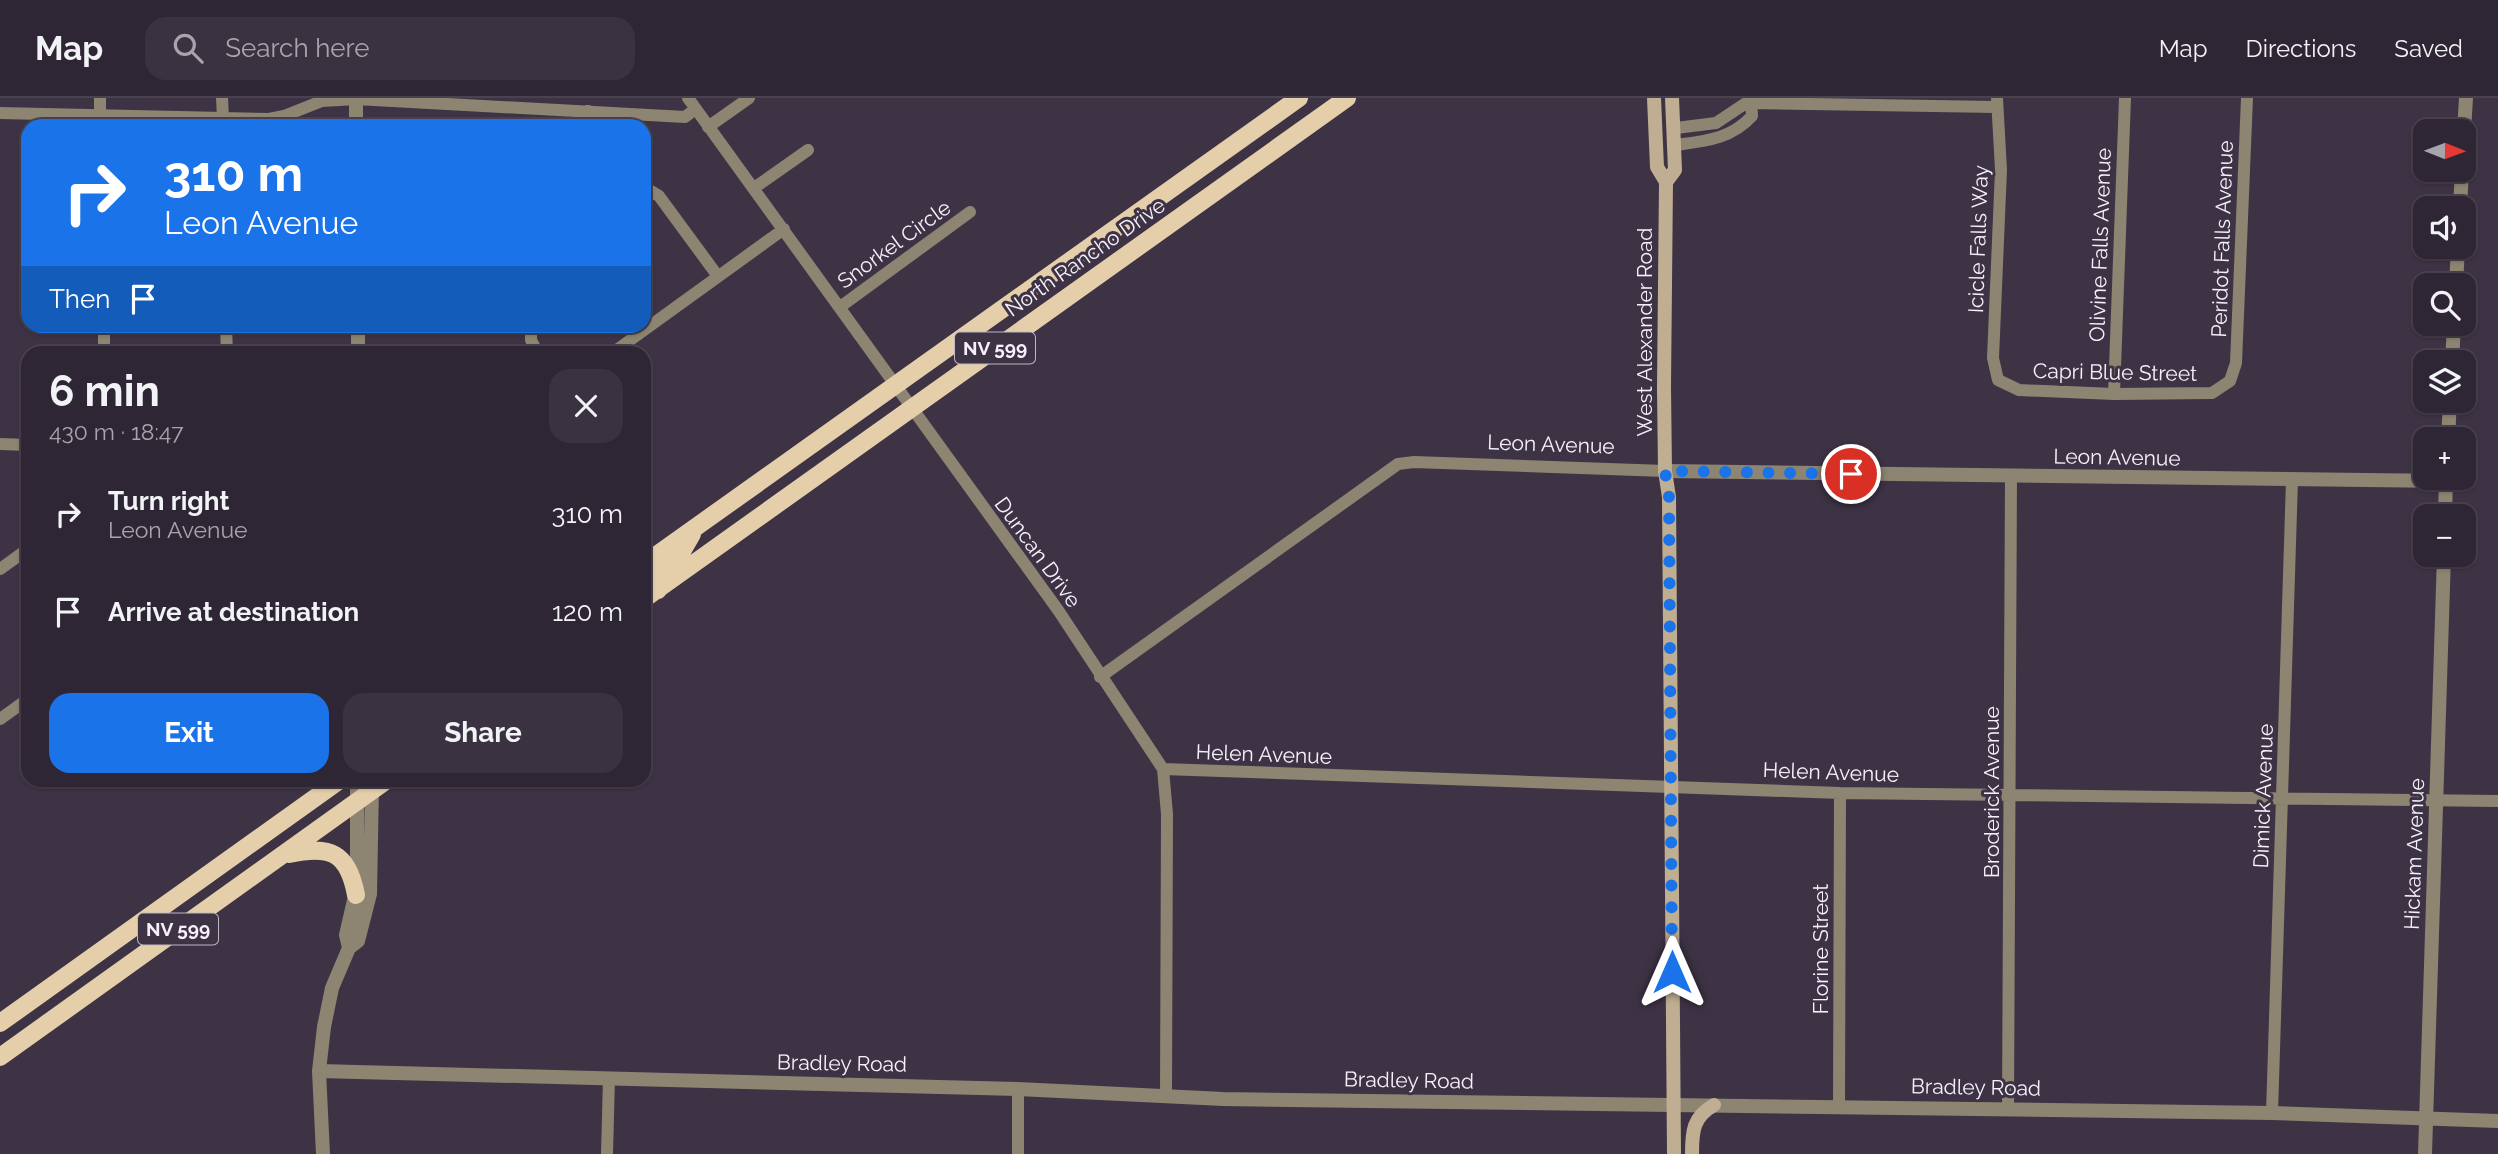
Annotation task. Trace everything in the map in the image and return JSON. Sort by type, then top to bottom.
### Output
[{"type":"main road","name":"North Rancho Drive","points":[[651,559],[1298,98]]},
{"type":"main road","name":"North Rancho Drive","points":[[651,594],[1347,98]]},
{"type":"main road","name":"West Alexander Road","points":[[1654,98],[1657,167],[1667,183]]},
{"type":"main road","name":"West Alexander Road","points":[[1672,98],[1676,145],[1675,170],[1667,183],[1665,471],[1669,497],[1674,1154]]},
{"type":"main road","points":[[651,594],[659,573],[680,555],[695,527]]},
{"type":"main road","name":"NV 599","points":[[0,1023],[330,787]]},
{"type":"main road","name":"NV 599","points":[[0,1057],[283,856],[356,801],[368,787]]},
{"type":"main road","points":[[283,856],[310,849],[334,853],[348,866],[356,895]]},
{"type":"main road","points":[[1692,1154],[1694,1121],[1701,1112],[1714,1105]]},
{"type":"street","points":[[100,98],[100,115]]},
{"type":"street","points":[[222,98],[223,118]]},
{"type":"street","points":[[0,113],[269,119],[284,117],[322,101],[356,98],[576,119]]},
{"type":"street","points":[[356,98],[356,119]]},
{"type":"street","name":"Duncan Drive","points":[[688,98],[694,110],[784,229],[1058,610],[1163,769],[1167,814],[1166,1094]]},
{"type":"street","points":[[708,127],[749,98]]},
{"type":"street","name":"Olivine Falls Avenue","points":[[2114,394],[2125,98]]},
{"type":"street","name":"Peridot Falls Avenue","points":[[2230,381],[2236,363],[2247,98]]},
{"type":"street","points":[[2465,119],[2466,98]]},
{"type":"street","points":[[1676,145],[1712,140],[1731,134],[1752,116],[1754,108],[1751,101]]},
{"type":"street","points":[[1676,128],[1716,123],[1751,101],[1996,102]]},
{"type":"street","name":"Icicle Falls Way","points":[[1996,102],[2001,170],[1993,359],[1998,380]]},
{"type":"street","points":[[620,119],[685,117],[694,110]]},
{"type":"street","points":[[754,188],[808,150]]},
{"type":"street","points":[[651,191],[659,196],[717,275]]},
{"type":"street","name":"Snorkel Circle","points":[[840,307],[970,212]]},
{"type":"street","points":[[651,324],[784,229]]},
{"type":"street","points":[[622,346],[639,333]]},
{"type":"street","name":"Capri Blue Street","points":[[1998,380],[2019,390],[2114,394],[2212,393],[2230,381]]},
{"type":"street","points":[[0,444],[21,445]]},
{"type":"street","name":"Leon Avenue","points":[[1100,677],[1398,464],[1414,462],[1644,468],[1665,471],[2292,481],[2413,479]]},
{"type":"street","name":"Broderick Avenue","points":[[2008,1109],[2011,476]]},
{"type":"street","name":"Dimick Avenue","points":[[2272,1113],[2292,481]]},
{"type":"street","points":[[0,569],[21,554]]},
{"type":"street","name":"Hickam Avenue","points":[[2425,1154],[2444,567]]},
{"type":"street","points":[[0,719],[21,704]]},
{"type":"street","name":"Helen Avenue","points":[[1163,769],[1840,793],[2283,796],[2498,801]]},
{"type":"street","points":[[323,1154],[319,1071],[332,988],[349,948],[358,941],[370,894],[372,787]]},
{"type":"street","name":"Florine Street","points":[[1839,1106],[1840,793]]},
{"type":"street","points":[[349,948],[346,935],[356,895],[356,801]]},
{"type":"street","name":"Bradley Road","points":[[319,1071],[1018,1089],[1223,1098],[2272,1113],[2498,1121]]},
{"type":"street","points":[[607,1154],[609,1078]]},
{"type":"street","points":[[1018,1089],[1018,1154]]},
{"type":"route","points":[[1672,972],[1669,497],[1665,471],[1851,474]]}]
